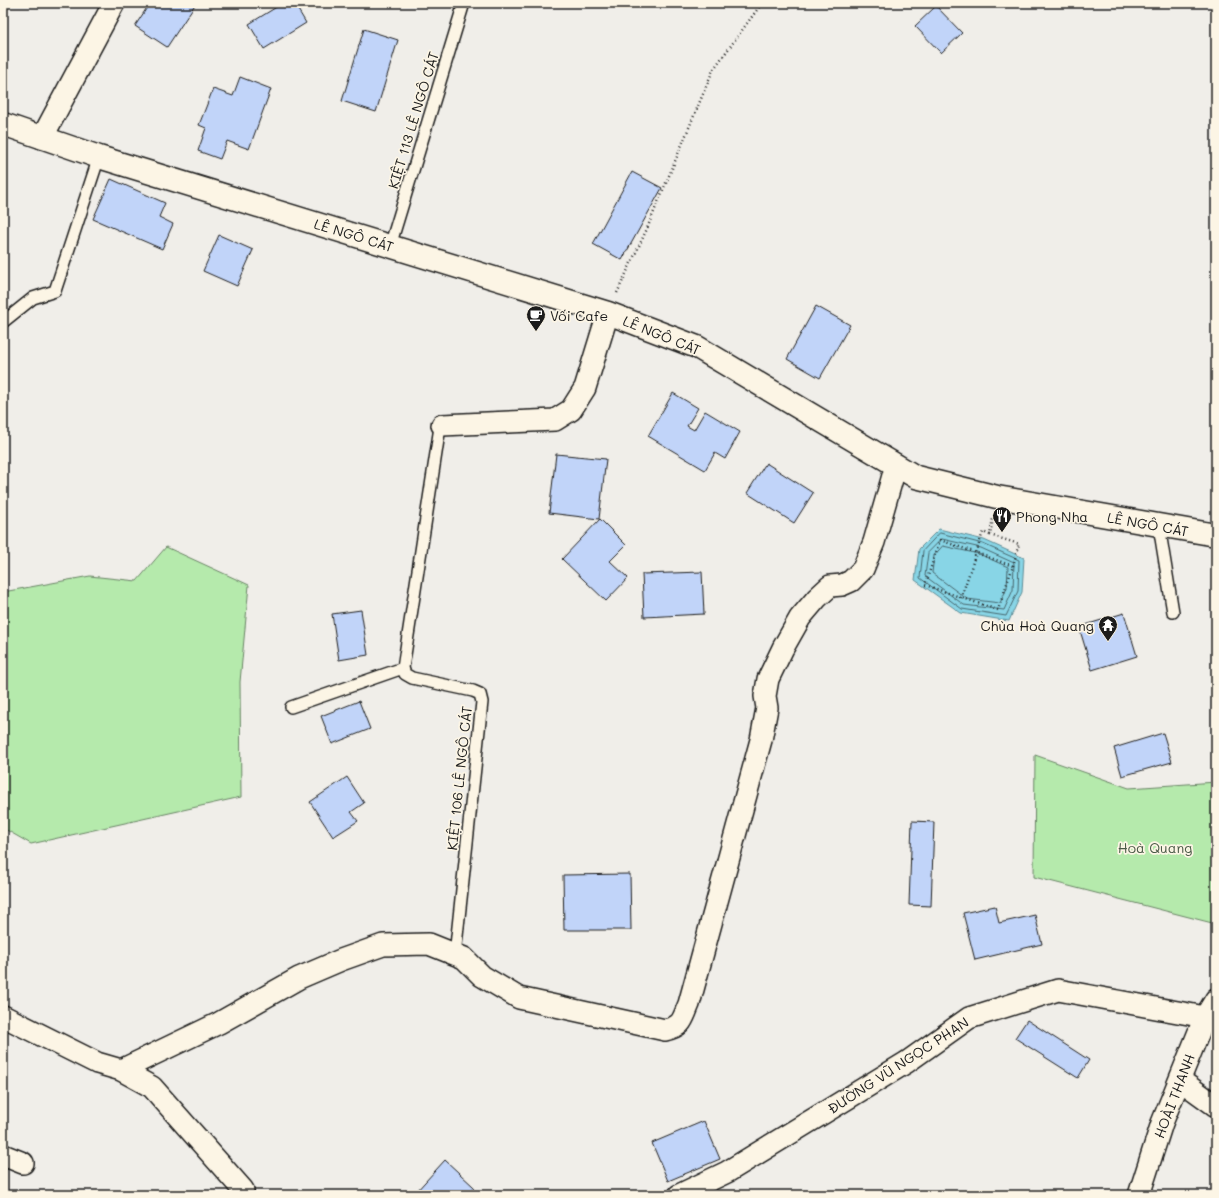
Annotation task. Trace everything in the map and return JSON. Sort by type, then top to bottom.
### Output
[{"type":"street","points":[[42,138],[114,3]]},
{"type":"street","name":"LÊ NGÔ CÁT","points":[[3,124],[99,157],[608,313],[697,348],[916,477],[997,497],[1216,535]]},
{"type":"street","points":[[442,425],[555,420],[571,410],[585,388],[608,313]]},
{"type":"street","points":[[121,1070],[219,1023],[299,978],[341,960],[383,945],[429,944],[464,958],[482,976],[519,998],[664,1030],[680,1024],[689,1004],[761,740],[767,708],[765,696],[768,679],[800,618],[808,608],[830,586],[842,585],[851,581],[863,569],[874,542],[896,465]]},
{"type":"street","name":"ĐƯỜNG VŨ NGỌC PHAN","points":[[679,1195],[727,1172],[894,1070],[969,1018],[1058,990],[1211,1008]]},
{"type":"street","name":"HOÀI THANH","points":[[1139,1195],[1162,1123],[1211,1008]]},
{"type":"street","points":[[3,1016],[97,1063],[121,1070],[152,1087],[243,1190]]},
{"type":"street","points":[[1180,1080],[1216,1106]]},
{"type":"street","points":[[3,1155],[23,1163]]},
{"type":"lane","name":"KIỆT 113 LÊ NGÔ CÁT","points":[[390,246],[464,3]]},
{"type":"lane","points":[[3,322],[33,298],[55,291],[99,157]]},
{"type":"lane","points":[[291,707],[403,668],[440,427],[442,425]]},
{"type":"lane","points":[[1159,526],[1174,612]]},
{"type":"lane","name":"KIỆT 106 LÊ NGÔ CÁT","points":[[403,668],[405,674],[412,678],[473,691],[480,694],[482,702],[455,955]]},
{"type":"path","points":[[608,313],[646,231],[713,70],[762,3]]},
{"type":"path","points":[[961,598],[983,532]]},
{"type":"path","points":[[990,535],[1019,544],[1014,566],[998,610],[925,584],[940,540],[1014,566]]},
{"type":"green space","points":[[166,547],[249,585],[240,682],[241,797],[31,844],[3,828],[3,592],[90,576],[137,581]]},
{"type":"green space","name":"Hoà Quang","points":[[1035,755],[1129,788],[1216,782],[1216,924],[1034,877]]},
{"type":"water","points":[[939,529],[984,540],[1024,558],[1022,592],[1009,621],[961,613],[915,580],[919,549]]},
{"type":"building","points":[[150,3],[196,3],[167,47],[135,26]]},
{"type":"building","points":[[283,3],[294,3],[306,23],[264,49],[249,24]]},
{"type":"building","points":[[936,6],[962,33],[941,53],[915,26]]},
{"type":"building","points":[[364,29],[398,40],[376,112],[342,101]]},
{"type":"building","points":[[240,77],[271,89],[249,149],[227,141],[220,159],[198,151],[206,128],[199,125],[213,89],[233,96]]},
{"type":"building","points":[[632,172],[662,188],[622,260],[593,244]]},
{"type":"building","points":[[111,179],[165,203],[159,217],[173,224],[162,249],[93,219]]},
{"type":"building","points":[[219,235],[253,250],[237,286],[203,271]]},
{"type":"building","points":[[816,306],[850,325],[820,378],[787,359]]},
{"type":"building","points":[[673,393],[698,408],[687,426],[694,430],[705,411],[740,432],[725,459],[715,453],[705,470],[648,436]]},
{"type":"building","points":[[556,454],[606,459],[599,519],[549,513]]},
{"type":"building","points":[[766,463],[813,493],[794,523],[747,493]]},
{"type":"building","points":[[600,519],[626,545],[610,561],[628,578],[606,601],[562,559]]},
{"type":"building","points":[[702,572],[704,614],[644,617],[642,574]]},
{"type":"building","points":[[361,610],[368,655],[339,660],[332,614]]},
{"type":"building","name":"Chùa Hoà Quang","points":[[1124,613],[1137,656],[1092,670],[1079,627]]},
{"type":"building","points":[[359,701],[370,729],[332,744],[321,716]]},
{"type":"building","points":[[1163,733],[1172,762],[1122,776],[1114,748]]},
{"type":"building","points":[[347,777],[364,803],[351,812],[358,821],[333,837],[310,802]]},
{"type":"building","points":[[912,821],[934,822],[931,906],[909,905]]},
{"type":"building","points":[[630,874],[631,930],[564,930],[563,875]]},
{"type":"building","points":[[995,906],[999,923],[1035,915],[1042,944],[975,960],[963,913]]},
{"type":"building","points":[[1027,1020],[1089,1060],[1078,1078],[1015,1038]]},
{"type":"building","points":[[704,1121],[720,1159],[668,1181],[652,1143]]},
{"type":"building","points":[[445,1160],[474,1187],[467,1195],[417,1195],[415,1193]]},
{"type":"place","name":"Vối Cafe","points":[[536,332]]},
{"type":"place","name":"Phong Nha","points":[[1002,533]]},
{"type":"place","name":"Chùa Hoà Quang","points":[[1108,642]]}]
